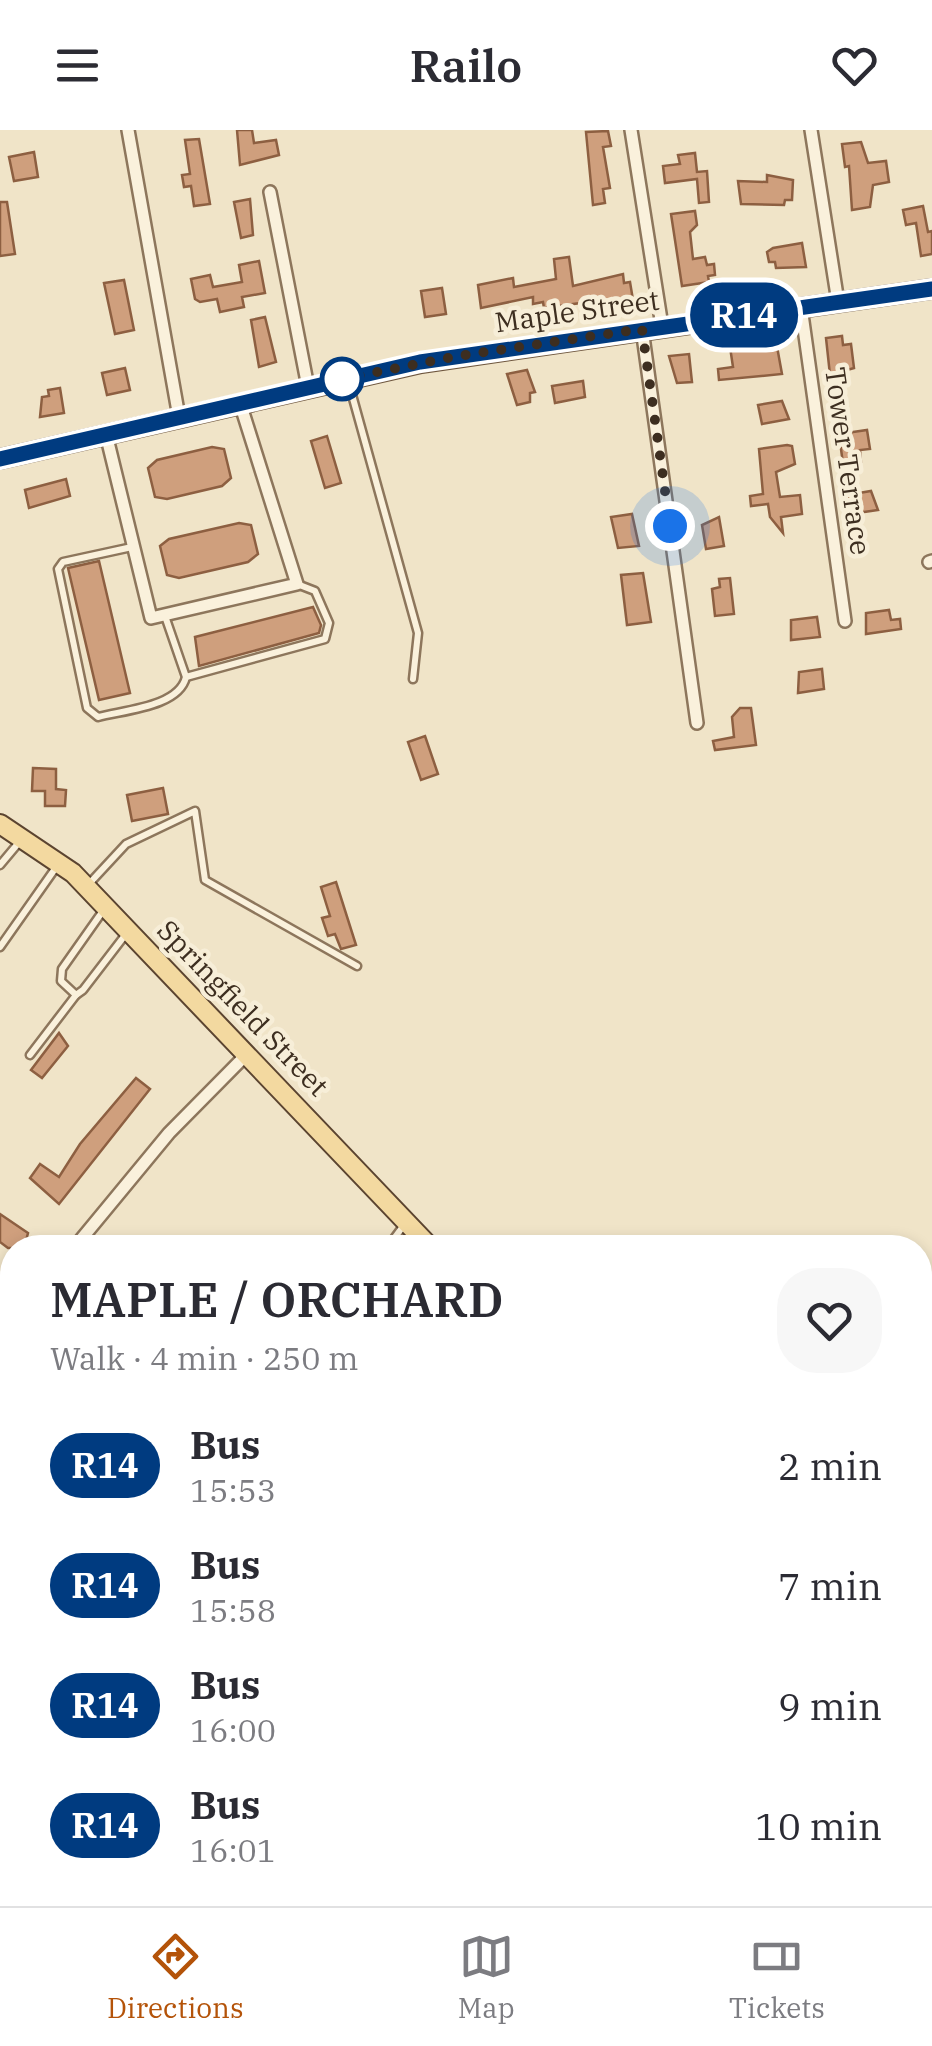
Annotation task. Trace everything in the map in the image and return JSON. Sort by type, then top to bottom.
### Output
[{"type":"main road","name":"Maple Street","points":[[0,460],[347,378],[642,329],[932,289]]},
{"type":"main road","name":"Springfield Street","points":[[0,824],[60,862],[106,906],[418,1235]]},
{"type":"street","points":[[128,130],[179,416]]},
{"type":"street","points":[[631,130],[662,326]]},
{"type":"street","points":[[812,130],[838,302]]},
{"type":"street","points":[[270,192],[308,387]]},
{"type":"street","name":"Tower Terrace","points":[[801,307],[845,621]]},
{"type":"street","points":[[642,329],[697,723]]},
{"type":"street","points":[[106,434],[150,618],[297,584],[240,403]]},
{"type":"street","points":[[85,1235],[169,1133],[248,1053]]},
{"type":"lane","points":[[347,378],[418,633],[412,679]]},
{"type":"lane","points":[[134,547],[63,562],[58,569],[88,708],[98,717],[173,697],[184,687],[186,676],[164,614]]},
{"type":"lane","points":[[186,676],[329,635],[314,591],[297,584]]},
{"type":"lane","points":[[86,887],[126,844],[195,810],[205,880],[357,966]]},
{"type":"lane","points":[[0,866],[23,837]]},
{"type":"lane","points":[[0,947],[60,862]]},
{"type":"lane","points":[[76,995],[61,980],[62,970],[106,906]]},
{"type":"lane","points":[[30,1055],[129,930]]},
{"type":"lane","points":[[396,1235],[406,1222]]},
{"type":"building","points":[[237,130],[252,130],[254,143],[276,140],[279,155],[240,165]]},
{"type":"building","points":[[608,131],[611,146],[603,147],[610,188],[603,189],[605,203],[593,205],[586,132]]},
{"type":"building","points":[[199,139],[210,204],[194,206],[191,186],[184,187],[182,175],[190,174],[185,140]]},
{"type":"building","points":[[861,142],[868,163],[886,161],[889,182],[873,185],[870,207],[852,210],[849,166],[845,167],[842,144]]},
{"type":"building","points":[[34,152],[38,177],[14,181],[9,157]]},
{"type":"building","points":[[695,153],[697,172],[707,171],[709,202],[699,203],[697,179],[665,183],[663,166],[680,164],[678,155]]},
{"type":"building","points":[[767,175],[793,180],[792,200],[785,200],[784,205],[741,204],[738,181],[767,182]]},
{"type":"building","points":[[250,199],[253,235],[241,238],[234,202]]},
{"type":"building","points":[[0,202],[7,202],[15,254],[0,256]]},
{"type":"building","points":[[923,206],[928,232],[932,231],[932,254],[921,256],[916,223],[906,225],[903,210]]},
{"type":"building","points":[[695,211],[697,225],[690,232],[693,259],[705,257],[707,265],[714,264],[715,275],[708,276],[709,282],[682,286],[671,214]]},
{"type":"building","points":[[802,243],[806,267],[776,268],[775,262],[769,262],[767,252],[773,248]]},
{"type":"building","points":[[569,257],[573,286],[623,274],[624,283],[630,282],[633,300],[582,309],[581,303],[544,308],[543,302],[533,304],[533,297],[481,308],[478,285],[513,278],[514,287],[556,279],[554,259]]},
{"type":"building","points":[[259,261],[265,293],[242,297],[244,307],[220,312],[217,299],[195,299],[191,279],[210,275],[213,287],[242,282],[239,265]]},
{"type":"building","points":[[124,280],[134,330],[115,334],[104,283]]},
{"type":"building","points":[[442,288],[446,314],[425,317],[421,291]]},
{"type":"building","points":[[265,317],[276,362],[259,367],[251,320]]},
{"type":"building","points":[[842,336],[843,345],[851,344],[854,368],[830,375],[826,338]]},
{"type":"building","points":[[776,341],[782,374],[719,380],[718,369],[733,367],[730,347]]},
{"type":"building","points":[[689,354],[692,382],[677,383],[669,356]]},
{"type":"building","points":[[125,368],[130,390],[107,395],[102,373]]},
{"type":"building","points":[[527,370],[535,392],[530,393],[530,402],[517,405],[507,374]]},
{"type":"building","points":[[583,381],[585,397],[555,403],[552,386]]},
{"type":"building","points":[[60,388],[64,413],[40,417],[42,397],[49,396],[48,390]]},
{"type":"building","points":[[782,401],[789,419],[762,424],[758,405]]},
{"type":"building","points":[[867,430],[870,449],[860,450],[861,462],[843,464],[839,434]]},
{"type":"building","points":[[327,436],[341,483],[325,488],[311,441]]},
{"type":"building","points":[[792,446],[795,464],[776,472],[780,497],[800,495],[802,514],[781,517],[783,533],[770,517],[768,504],[751,506],[750,496],[763,494],[759,449]]},
{"type":"building","points":[[212,447],[224,449],[231,478],[222,486],[167,499],[155,497],[148,468],[157,460]]},
{"type":"building","points":[[66,479],[70,496],[29,508],[25,490]]},
{"type":"building","points":[[871,491],[878,510],[850,514],[847,495]]},
{"type":"building","points":[[632,514],[639,546],[618,548],[611,517]]},
{"type":"building","points":[[719,517],[724,546],[706,549],[702,525]]},
{"type":"building","points":[[239,523],[251,525],[258,554],[248,562],[179,578],[167,575],[160,546],[169,539]]},
{"type":"building","points":[[99,561],[130,693],[99,700],[68,568]]},
{"type":"building","points":[[643,573],[651,622],[627,625],[621,575]]},
{"type":"building","points":[[730,578],[734,614],[715,616],[712,589],[720,587],[719,579]]},
{"type":"building","points":[[313,607],[321,625],[319,633],[199,666],[195,637]]},
{"type":"building","points":[[889,610],[891,620],[900,619],[901,629],[866,634],[866,613]]},
{"type":"building","points":[[817,617],[820,637],[791,640],[791,620]]},
{"type":"building","points":[[822,669],[824,689],[798,693],[799,672]]},
{"type":"building","points":[[740,708],[751,708],[756,745],[715,750],[713,741],[734,737],[732,717]]},
{"type":"building","points":[[425,736],[438,774],[421,780],[408,742]]},
{"type":"building","points":[[33,768],[56,769],[56,789],[66,790],[65,806],[45,806],[45,791],[32,791]]},
{"type":"building","points":[[163,788],[168,814],[132,821],[127,795]]},
{"type":"building","points":[[336,882],[356,945],[341,949],[335,934],[328,936],[322,918],[330,916],[321,887]]},
{"type":"building","points":[[59,1033],[68,1046],[42,1078],[31,1070]]},
{"type":"building","points":[[136,1078],[150,1089],[59,1204],[30,1178],[40,1164],[59,1177],[80,1144]]},
{"type":"building","points":[[0,1214],[28,1233],[27,1235],[0,1235]]},
{"type":"bus line","name":"R14","points":[[0,459],[420,362],[932,289]]},
{"type":"route","points":[[342,379],[420,362],[642,329],[670,526]]}]
